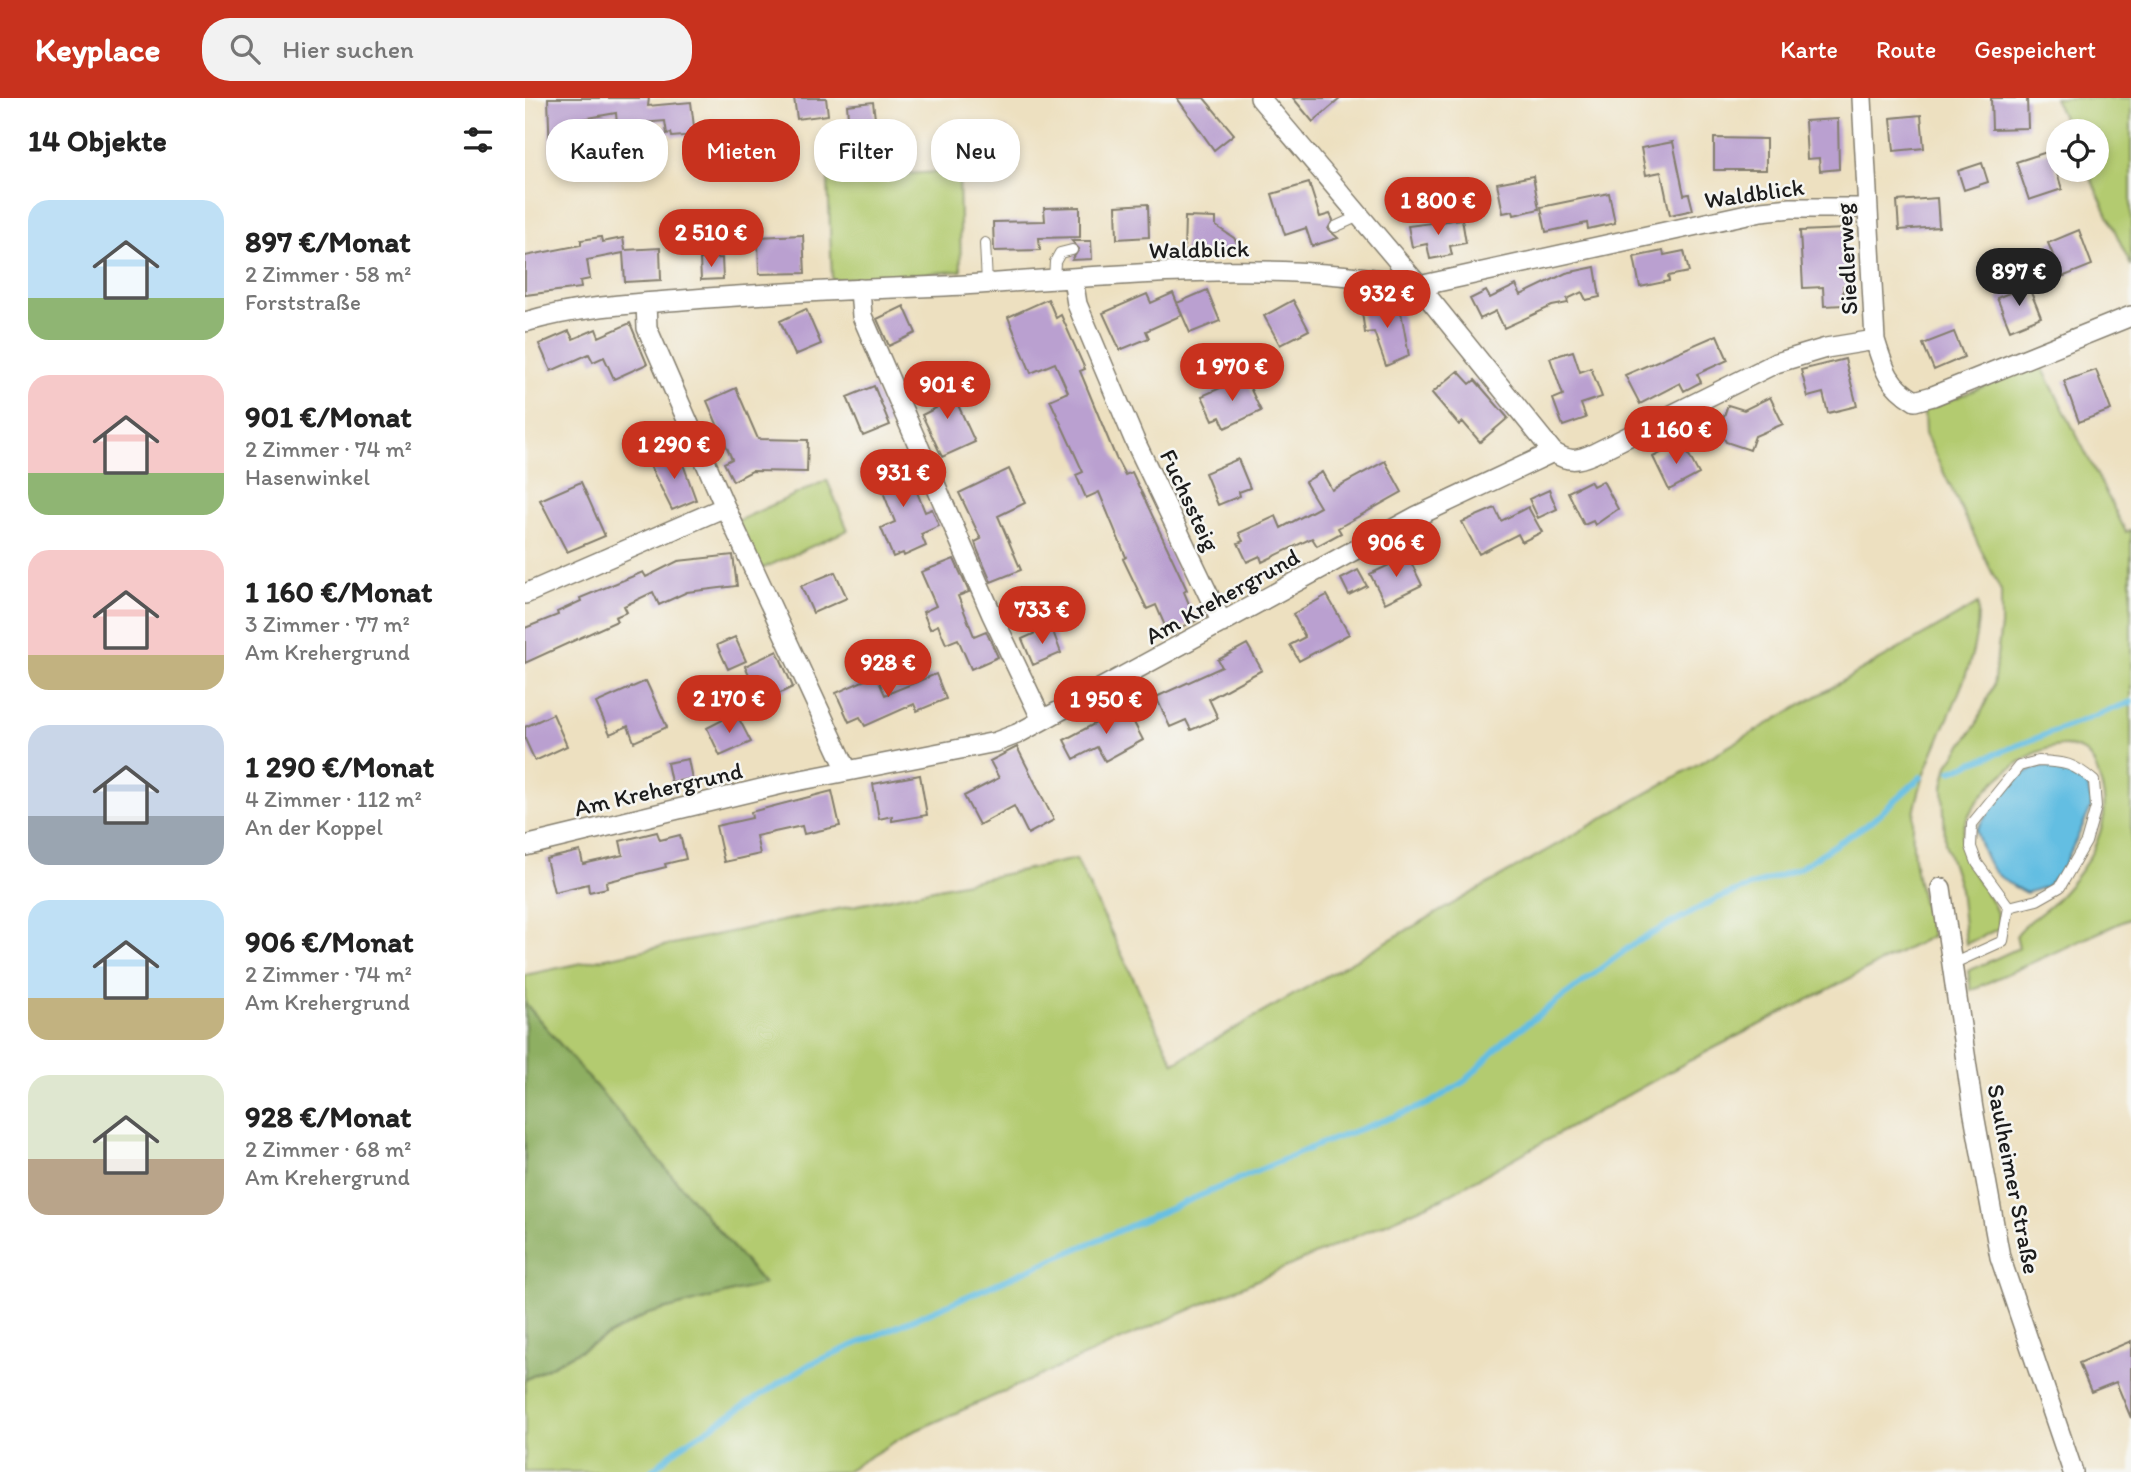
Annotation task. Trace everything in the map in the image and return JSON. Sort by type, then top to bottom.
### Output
[{"type":"street","points":[[1260,98],[1419,286],[1553,452],[1563,459],[1576,461],[1776,363],[1826,348],[1875,340]]},
{"type":"street","name":"Siedlerweg","points":[[1862,98],[1875,340],[1884,368],[1896,389],[1915,401],[2131,316]]},
{"type":"street","name":"Waldblick","points":[[525,321],[572,311],[646,303],[860,289],[1063,280],[1171,271],[1370,276],[1419,286],[1761,211],[1791,208],[1867,208]]},
{"type":"street","name":"Fuchssteig","points":[[1063,280],[1077,304],[1134,439],[1222,623]]},
{"type":"street","points":[[860,289],[862,316],[992,615],[1042,720]]},
{"type":"street","points":[[646,303],[647,328],[725,507],[847,770]]},
{"type":"street","name":"Am Krehergrund","points":[[525,846],[847,770],[996,742],[1042,720],[1417,516],[1553,452]]},
{"type":"street","points":[[525,594],[725,507]]},
{"type":"street","name":"Saulheimer Straße","points":[[1941,888],[1973,1109],[2000,1257],[2073,1472]]},
{"type":"lane","points":[[1335,227],[1359,216]]},
{"type":"lane","points":[[985,243],[987,283]]},
{"type":"lane","points":[[1063,280],[1056,257],[1059,253],[1072,250]]},
{"type":"lane","points":[[1952,964],[2003,941],[2009,906],[1977,863],[1971,847],[1972,824],[2019,766],[2038,761],[2068,762],[2094,781],[2097,807],[2086,842],[2060,887],[2037,900],[2009,906]]},
{"type":"green space","points":[[2054,98],[2131,98],[2131,266],[2092,182],[2109,182],[2109,119],[2064,119]]},
{"type":"green space","points":[[931,172],[931,182],[959,182],[961,271],[832,280],[828,182],[917,182],[917,173]]},
{"type":"green space","points":[[2040,363],[2126,532],[2131,530],[2131,918],[1971,990],[1968,971],[2019,948],[2016,936],[2028,922],[2051,905],[2074,879],[2093,850],[2104,817],[2103,793],[2098,773],[2091,759],[2079,749],[2063,746],[2045,750],[2026,758],[2007,771],[1976,803],[1966,820],[1962,836],[1967,860],[1993,904],[2000,928],[1966,944],[1960,889],[1945,843],[1943,786],[1948,765],[1976,725],[1993,686],[2001,626],[2001,591],[1925,434],[1924,411]]},
{"type":"green space","points":[[827,480],[848,530],[755,572],[733,523]]},
{"type":"green space","points":[[1978,604],[1977,631],[1971,657],[1931,757],[1915,809],[1914,857],[1932,936],[1691,1060],[1441,1199],[908,1434],[844,1472],[525,1472],[525,1380],[648,1314],[764,1284],[525,1003],[525,975],[1076,859],[1174,1063]]},
{"type":"green space","points":[[525,1003],[764,1284],[648,1314],[525,1380]]},
{"type":"water","points":[[2044,766],[2061,767],[2088,787],[2092,806],[2061,872],[2045,887],[2026,893],[2005,881],[1992,869],[1983,853],[1976,830],[2014,782],[2024,774]]},
{"type":"building","points":[[548,98],[649,98],[648,106],[691,102],[693,119],[682,119],[682,136],[672,137],[671,133],[668,134],[668,119],[616,119],[616,113],[582,119],[549,119]]},
{"type":"building","points":[[794,98],[826,98],[828,115],[797,119]]},
{"type":"building","points":[[1177,98],[1204,98],[1234,134],[1214,150]]},
{"type":"building","points":[[1293,98],[1341,98],[1313,122]]},
{"type":"building","points":[[1991,98],[2027,98],[2028,128],[1992,129]]},
{"type":"building","points":[[873,102],[875,119],[848,119],[847,105]]},
{"type":"building","points":[[1921,115],[1924,148],[1894,151],[1891,118]]},
{"type":"building","points":[[1838,119],[1839,169],[1820,171],[1819,158],[1807,159],[1805,121]]},
{"type":"building","points":[[1714,138],[1766,139],[1766,170],[1714,170]]},
{"type":"building","points":[[1673,142],[1684,195],[1689,194],[1693,210],[1670,215],[1661,172],[1646,175],[1641,148]]},
{"type":"building","points":[[2046,152],[2046,182],[2060,182],[2062,189],[2029,200],[2016,162]]},
{"type":"building","points":[[1982,163],[1988,182],[1964,190],[1958,171]]},
{"type":"building","points":[[1533,176],[1539,209],[1514,215],[1513,211],[1503,213],[1497,183]]},
{"type":"building","points":[[1309,183],[1320,217],[1330,214],[1333,220],[1328,229],[1338,238],[1312,246],[1306,228],[1285,235],[1272,194]]},
{"type":"building","points":[[1609,193],[1615,223],[1588,229],[1587,223],[1546,232],[1541,207]]},
{"type":"building","points":[[1937,198],[1939,227],[1899,230],[1897,201]]},
{"type":"building","points":[[1148,204],[1149,237],[1117,239],[1116,206]]},
{"type":"building","points":[[1080,207],[1080,237],[1039,238],[1040,250],[994,251],[993,222],[1045,221],[1044,208]]},
{"type":"building","points":[[1185,217],[1216,218],[1216,226],[1234,238],[1243,253],[1184,252]]},
{"type":"building","points":[[1462,219],[1466,243],[1450,246],[1452,255],[1430,259],[1427,244],[1412,247],[1408,226]]},
{"type":"building","points":[[1845,229],[1847,286],[1843,286],[1844,305],[1824,306],[1823,287],[1803,288],[1800,231]]},
{"type":"building","points":[[2079,230],[2092,265],[2062,277],[2048,243]]},
{"type":"building","points":[[803,235],[805,273],[759,274],[758,237]]},
{"type":"building","points":[[601,237],[602,242],[623,238],[625,250],[660,248],[661,280],[625,282],[623,253],[587,260],[590,279],[580,281],[581,288],[525,295],[525,256],[581,245],[581,240]]},
{"type":"building","points":[[1072,241],[1091,241],[1092,259],[1072,260],[1079,249]]},
{"type":"building","points":[[1663,251],[1664,255],[1684,251],[1689,272],[1668,276],[1669,281],[1640,287],[1634,257]]},
{"type":"building","points":[[722,258],[723,279],[701,280],[700,259]]},
{"type":"building","points":[[1595,267],[1600,297],[1586,300],[1582,292],[1567,299],[1568,303],[1552,306],[1504,328],[1496,311],[1480,319],[1470,299],[1486,291],[1490,298],[1516,285],[1521,295],[1566,273]]},
{"type":"building","points":[[2028,285],[2041,317],[2010,330],[1997,298]]},
{"type":"building","points":[[1207,290],[1220,321],[1190,333],[1177,303]]},
{"type":"building","points":[[1173,293],[1182,315],[1146,331],[1149,338],[1120,350],[1103,313],[1147,294],[1151,303]]},
{"type":"building","points":[[1048,299],[1056,318],[1061,315],[1085,369],[1080,371],[1116,458],[1125,475],[1132,472],[1187,590],[1184,592],[1196,621],[1168,633],[1156,605],[1147,609],[1123,559],[1126,557],[1099,492],[1086,498],[1076,475],[1083,472],[1050,400],[1068,392],[1055,363],[1031,373],[1008,317]]},
{"type":"building","points":[[1293,300],[1309,330],[1280,345],[1264,316]]},
{"type":"building","points":[[1399,301],[1409,356],[1386,366],[1374,332],[1365,333],[1361,306]]},
{"type":"building","points":[[904,306],[916,333],[889,346],[877,319]]},
{"type":"building","points":[[806,309],[821,344],[795,355],[780,321]]},
{"type":"building","points":[[630,323],[647,364],[614,379],[604,357],[593,362],[589,354],[551,371],[539,344],[569,331],[573,339],[596,329],[599,337]]},
{"type":"building","points":[[1954,332],[1964,357],[1934,370],[1923,344]]},
{"type":"building","points":[[1717,335],[1728,360],[1697,374],[1701,382],[1684,391],[1680,383],[1640,404],[1625,375]]},
{"type":"building","points":[[1573,351],[1580,372],[1591,368],[1602,397],[1581,404],[1586,418],[1563,426],[1553,399],[1563,395],[1550,358]]},
{"type":"building","points":[[1845,359],[1857,406],[1828,413],[1823,393],[1808,397],[1801,370]]},
{"type":"building","points":[[2096,370],[2111,410],[2079,422],[2064,381]]},
{"type":"building","points":[[1458,371],[1470,384],[1475,380],[1508,418],[1480,442],[1463,422],[1459,425],[1432,393]]},
{"type":"building","points":[[1245,377],[1261,411],[1225,428],[1220,417],[1213,420],[1202,396]]},
{"type":"building","points":[[947,381],[975,442],[942,457],[922,415],[936,408],[928,389]]},
{"type":"building","points":[[874,386],[890,425],[863,436],[847,397]]},
{"type":"building","points":[[736,388],[758,439],[808,440],[807,472],[752,471],[733,481],[724,463],[732,459],[707,401]]},
{"type":"building","points":[[1770,397],[1783,424],[1755,436],[1750,450],[1726,442],[1719,430],[1728,405],[1744,410]]},
{"type":"building","points":[[1682,442],[1699,474],[1669,490],[1653,457]]},
{"type":"building","points":[[679,453],[696,500],[672,510],[650,466]]},
{"type":"building","points":[[902,455],[925,512],[932,509],[939,526],[921,534],[926,546],[904,556],[903,553],[893,557],[881,528],[895,522],[873,467]]},
{"type":"building","points":[[1238,459],[1250,488],[1239,492],[1240,496],[1218,505],[1205,473]]},
{"type":"building","points":[[1385,461],[1402,492],[1338,528],[1341,533],[1317,546],[1312,538],[1262,562],[1260,556],[1247,562],[1238,543],[1243,541],[1239,533],[1276,516],[1281,528],[1320,507],[1305,482],[1322,472],[1332,490]]},
{"type":"building","points":[[1009,469],[1025,503],[998,516],[1021,570],[991,582],[975,542],[981,539],[959,493]]},
{"type":"building","points":[[1590,481],[1593,486],[1603,481],[1618,509],[1595,525],[1593,521],[1584,525],[1568,492]]},
{"type":"building","points":[[581,482],[605,536],[567,552],[540,500]]},
{"type":"building","points":[[1549,490],[1557,509],[1538,518],[1529,499]]},
{"type":"building","points":[[1528,507],[1542,532],[1522,542],[1518,534],[1479,554],[1462,522],[1495,508],[1501,521]]},
{"type":"building","points":[[733,555],[737,586],[687,592],[659,605],[653,592],[624,606],[627,612],[615,617],[617,621],[525,663],[525,628],[558,615],[557,612],[581,601],[580,598],[643,572],[646,577],[678,561]]},
{"type":"building","points":[[1408,556],[1422,585],[1385,603],[1370,574]]},
{"type":"building","points":[[954,559],[969,592],[958,596],[974,636],[986,631],[998,657],[971,669],[958,639],[946,644],[938,625],[930,629],[923,612],[936,606],[921,572]]},
{"type":"building","points":[[1358,570],[1367,586],[1349,595],[1341,579]]},
{"type":"building","points":[[835,572],[847,598],[813,613],[801,586]]},
{"type":"building","points":[[1327,595],[1349,634],[1299,661],[1290,645],[1305,637],[1293,614]]},
{"type":"building","points":[[1051,626],[1061,653],[1033,665],[1022,639]]},
{"type":"building","points":[[735,637],[746,661],[728,669],[717,645]]},
{"type":"building","points":[[1247,644],[1262,670],[1209,699],[1218,718],[1191,730],[1186,720],[1170,727],[1156,697],[1222,667],[1218,660]]},
{"type":"building","points":[[777,651],[793,687],[762,702],[745,666]]},
{"type":"building","points":[[936,674],[946,699],[917,711],[914,704],[865,726],[860,717],[849,722],[836,693],[876,675],[885,695]]},
{"type":"building","points":[[646,681],[667,727],[634,742],[628,726],[610,734],[596,703]]},
{"type":"building","points":[[1126,707],[1143,740],[1105,761],[1097,747],[1074,759],[1064,740]]},
{"type":"building","points":[[736,713],[751,742],[720,756],[707,728]]},
{"type":"building","points":[[553,714],[567,746],[535,761],[525,739],[525,727]]},
{"type":"building","points":[[1017,747],[1054,820],[1028,834],[1014,806],[979,825],[964,796],[999,778],[990,761]]},
{"type":"building","points":[[688,759],[692,779],[671,782],[667,763]]},
{"type":"building","points":[[920,775],[927,815],[892,821],[892,816],[879,819],[873,784]]},
{"type":"building","points":[[832,791],[840,826],[804,834],[802,826],[756,836],[760,854],[724,862],[716,826],[752,818],[751,812]]},
{"type":"building","points":[[657,832],[660,840],[680,835],[686,859],[665,864],[666,867],[606,882],[607,888],[589,892],[588,884],[554,892],[546,859],[580,851],[583,864],[623,855],[620,841]]},
{"type":"building","points":[[2131,1341],[2131,1418],[2116,1382],[2091,1392],[2079,1363]]},
{"type":"waterway","points":[[1951,771],[2131,702]]},
{"type":"waterway","points":[[650,1472],[678,1448],[810,1364],[1320,1144],[1428,1104],[1465,1081],[1504,1041],[1635,943],[1716,899],[1798,869],[1872,821],[1921,777]]}]
